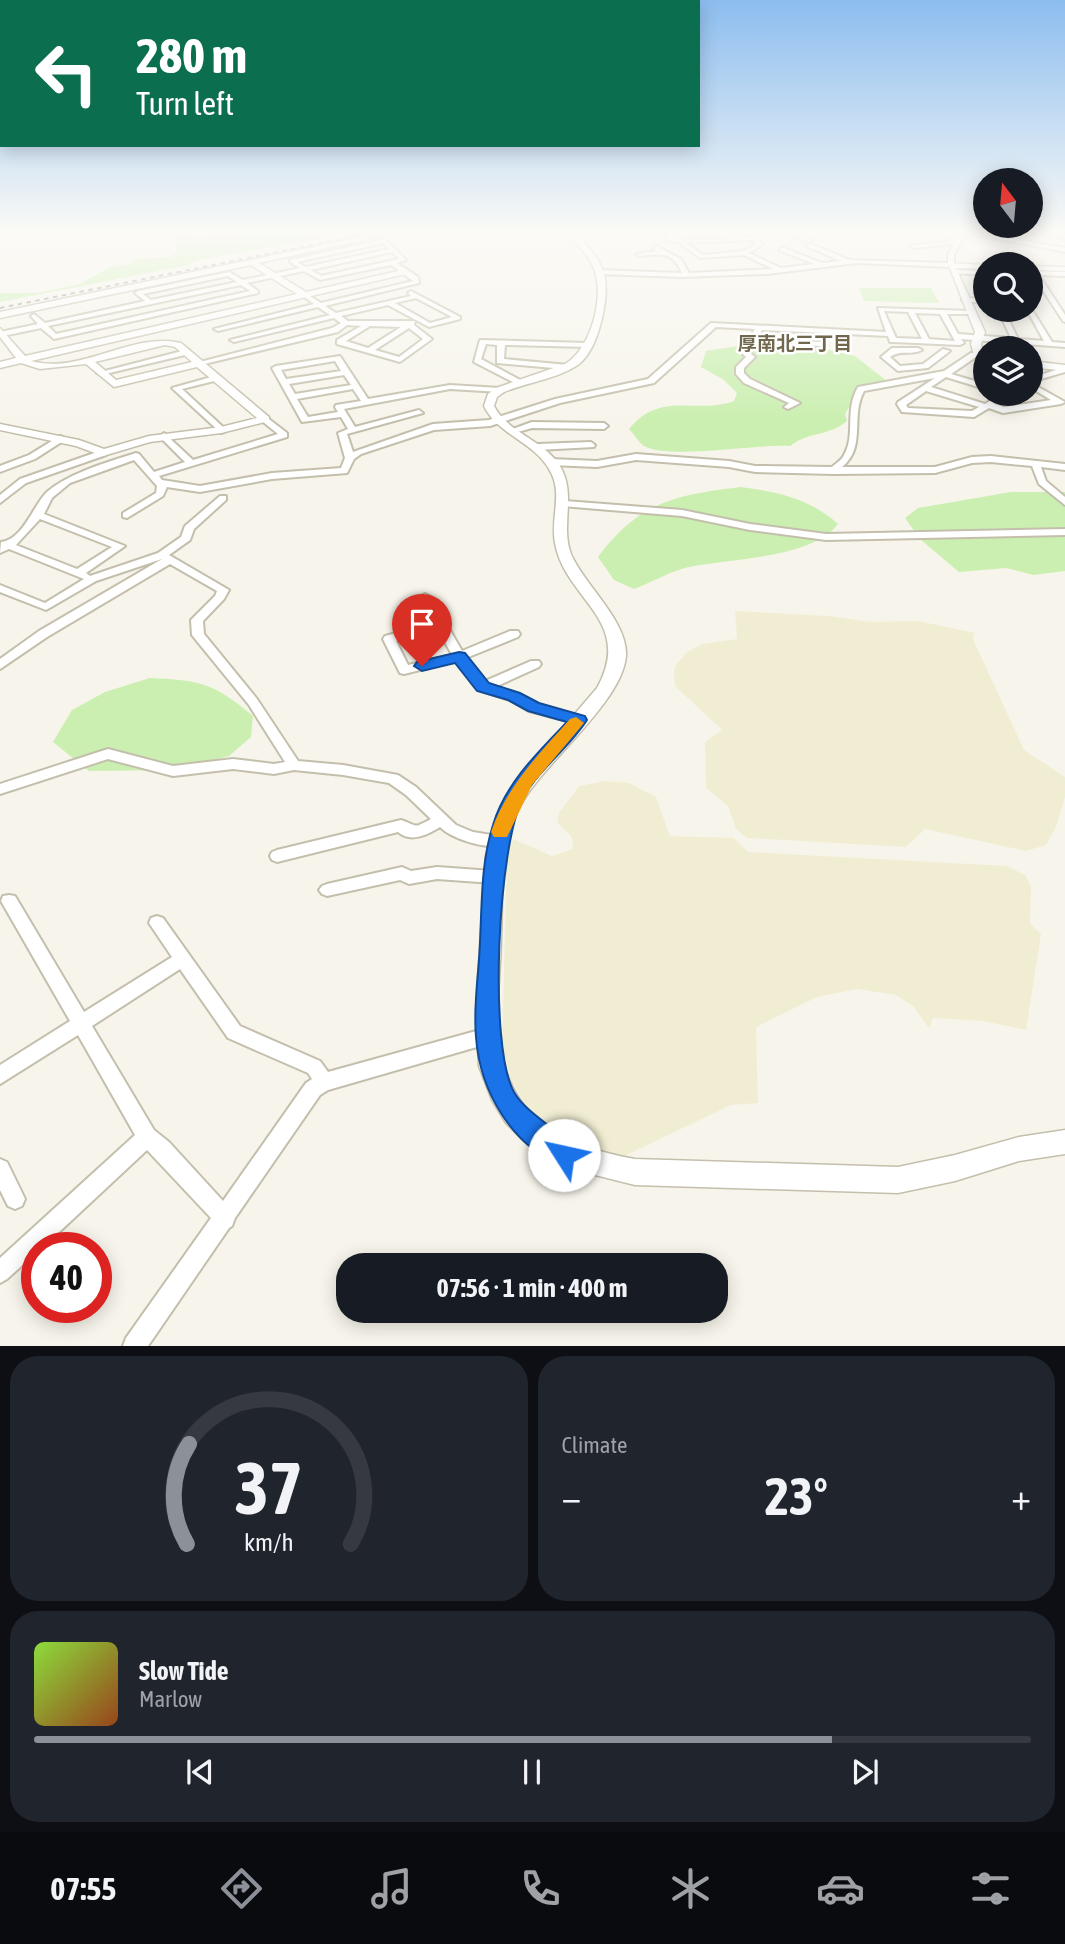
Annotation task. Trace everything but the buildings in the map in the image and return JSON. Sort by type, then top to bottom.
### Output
[{"type":"street","points":[[0,315],[86,297]]},
{"type":"street","points":[[142,297],[177,324]]},
{"type":"street","points":[[1,333],[177,297]]},
{"type":"street","points":[[34,316],[54,337],[234,297]]},
{"type":"street","points":[[0,365],[297,297]]},
{"type":"street","points":[[308,297],[346,323],[410,325],[428,339],[400,360],[340,342],[367,325]]},
{"type":"street","points":[[247,351],[218,329],[357,297]]},
{"type":"street","points":[[233,340],[414,297]]},
{"type":"street","points":[[389,303],[429,326],[458,318],[419,297]]},
{"type":"street","points":[[353,430],[338,407],[450,387],[500,390],[580,359],[588,345],[600,297]]},
{"type":"street","points":[[964,297],[979,336]]},
{"type":"street","points":[[1050,297],[1065,320]]},
{"type":"street","points":[[965,300],[973,300]]},
{"type":"street","points":[[1043,304],[1065,305]]},
{"type":"street","points":[[942,312],[960,343],[893,340],[880,309],[971,313]]},
{"type":"street","points":[[911,311],[927,342]]},
{"type":"street","points":[[368,351],[419,320]]},
{"type":"street","points":[[1037,322],[1049,343]]},
{"type":"street","points":[[87,360],[114,384],[335,330],[346,323]]},
{"type":"street","points":[[92,579],[3,546],[38,515],[48,496],[66,481],[136,456],[161,483],[200,489],[261,477],[344,471],[350,458],[373,445],[410,436],[425,429],[499,420],[558,401],[651,381],[714,326],[891,334]]},
{"type":"street","points":[[759,329],[745,352],[751,357],[740,367],[740,374],[747,381],[796,403],[788,407]]},
{"type":"street","points":[[821,331],[822,354]]},
{"type":"street","points":[[1,333],[30,364],[55,366],[164,342],[178,345],[284,435],[153,475]]},
{"type":"street","points":[[955,336],[973,337]]},
{"type":"street","points":[[751,341],[822,344]]},
{"type":"street","points":[[519,383],[477,360],[483,342],[553,347],[588,345]]},
{"type":"street","points":[[1043,342],[1065,345]]},
{"type":"street","points":[[501,343],[500,361],[565,367]]},
{"type":"street","points":[[531,363],[534,344]]},
{"type":"street","points":[[946,351],[925,366],[898,369],[886,357],[895,350],[905,349],[946,351],[973,356]]},
{"type":"street","points":[[100,373],[186,352]]},
{"type":"street","points":[[343,414],[305,420],[275,368],[337,358],[366,401]]},
{"type":"street","points":[[973,361],[947,374],[901,404],[905,411],[974,414],[988,406],[1003,410],[1032,406]]},
{"type":"street","points":[[1043,366],[1065,369]]},
{"type":"street","points":[[1043,377],[1065,369]]},
{"type":"street","points":[[283,382],[347,372]]},
{"type":"street","points":[[834,471],[848,457],[854,426],[851,408],[861,389],[947,374],[973,383]]},
{"type":"street","points":[[215,378],[176,388],[222,430]]},
{"type":"street","points":[[292,397],[357,386]]},
{"type":"street","points":[[926,388],[973,402]]},
{"type":"street","points":[[500,390],[489,403],[491,413],[538,447],[562,481],[565,505],[560,530],[564,551],[608,626],[618,656],[612,680],[537,764],[516,795],[502,824],[493,877],[487,1036],[498,1086],[517,1116],[530,1130],[564,1155],[601,1167],[675,1174],[898,1180],[955,1168],[1019,1149],[1065,1142]]},
{"type":"street","points":[[1043,390],[1062,402]]},
{"type":"street","points":[[1043,405],[1062,402]]},
{"type":"street","points":[[350,458],[342,433],[415,414],[425,429]]},
{"type":"street","points":[[0,500],[23,481],[103,453],[164,436],[222,430],[265,419]]},
{"type":"street","points":[[514,430],[532,425],[604,426]]},
{"type":"street","points":[[0,427],[93,447],[103,453]]},
{"type":"street","points":[[164,436],[191,463]]},
{"type":"street","points":[[0,469],[32,457],[60,439]]},
{"type":"street","points":[[538,447],[591,445]]},
{"type":"street","points":[[551,462],[597,464],[636,457],[729,464],[755,469],[834,471],[935,470],[981,459],[1065,467]]},
{"type":"street","points":[[1035,465],[1042,482],[1065,502]]},
{"type":"street","points":[[127,515],[160,494],[161,483]]},
{"type":"street","points":[[0,664],[166,557],[186,538],[189,528],[223,498]]},
{"type":"street","points":[[565,505],[682,513],[750,527],[826,537],[1065,532]]},
{"type":"street","points":[[38,515],[120,546],[78,573]]},
{"type":"street","points":[[0,588],[46,607],[92,579],[166,557],[223,590],[220,597],[197,620],[198,635],[253,702],[294,765]]},
{"type":"street","points":[[425,597],[459,657],[483,687],[514,696],[534,708],[579,720]]},
{"type":"street","points":[[441,625],[389,639],[404,670],[459,657],[514,634]]},
{"type":"street","points":[[483,687],[535,664]]},
{"type":"street","points":[[0,789],[108,754],[173,771],[233,764],[274,769],[294,765],[393,779],[411,790],[441,820],[471,837],[499,841]]},
{"type":"street","points":[[277,856],[401,826],[407,832],[421,831],[441,820]]},
{"type":"street","points":[[327,890],[402,873],[409,878],[436,873],[493,877]]},
{"type":"street","points":[[9,901],[147,1137],[225,1219]]},
{"type":"street","points":[[157,923],[234,1032],[314,1067],[324,1082]]},
{"type":"street","points":[[0,1075],[181,960]]},
{"type":"street","points":[[134,1346],[313,1089],[324,1082],[487,1036]]},
{"type":"street","points":[[0,1272],[147,1137]]},
{"type":"street","points":[[0,1169],[15,1199]]},
{"type":"shaded area","points":[[735,611],[829,616],[871,622],[918,621],[975,633],[973,639],[1024,750],[1065,777],[1065,797],[1056,827],[1046,845],[1026,851],[925,829],[906,847],[747,838],[736,829],[728,806],[706,788],[705,742],[722,730],[675,686],[674,672],[676,665],[687,652],[702,644],[737,639]]},
{"type":"shaded area","points":[[605,781],[629,783],[656,797],[670,836],[734,838],[748,852],[1007,866],[1025,875],[1031,886],[1030,924],[1041,934],[1026,1030],[983,1021],[933,1018],[929,1028],[914,1007],[896,995],[857,989],[817,997],[756,1027],[758,1103],[731,1105],[618,1159],[593,1155],[546,1127],[526,1105],[511,1079],[502,1045],[507,858],[513,839],[552,856],[573,849],[572,837],[557,822],[559,813],[579,786]]},
{"type":"green space","points":[[0,297],[27,297],[0,302]]},
{"type":"green space","points":[[862,297],[936,297],[939,303],[864,301]]},
{"type":"green space","points":[[782,339],[855,356],[888,382],[861,387],[845,414],[847,421],[840,426],[804,438],[790,446],[672,452],[642,445],[629,429],[653,410],[720,405],[734,401],[737,393],[724,380],[701,367],[706,351]]},
{"type":"green space","points":[[741,487],[768,491],[804,502],[838,524],[825,536],[790,551],[689,567],[634,589],[614,580],[598,557],[628,524],[660,504],[697,494]]},
{"type":"green space","points":[[1011,492],[1065,492],[1065,571],[1033,575],[1006,568],[959,572],[920,539],[905,518],[918,508]]},
{"type":"green space","points":[[150,678],[194,682],[227,696],[253,716],[251,737],[229,756],[173,770],[89,771],[53,742],[72,710],[105,692]]},
{"type":"railway","points":[[0,308],[55,297]]},
{"type":"slow traffic","points":[[501,832],[509,809],[525,781],[537,764],[576,723]]},
{"type":"district","name":"厚南北三丁目","points":[[795,343]]},
{"type":"route","points":[[422,666],[459,657],[483,687],[514,696],[534,708],[579,720],[537,764],[516,795],[502,824],[493,877],[487,1036],[493,1071],[506,1102],[530,1130],[564,1155]]}]
